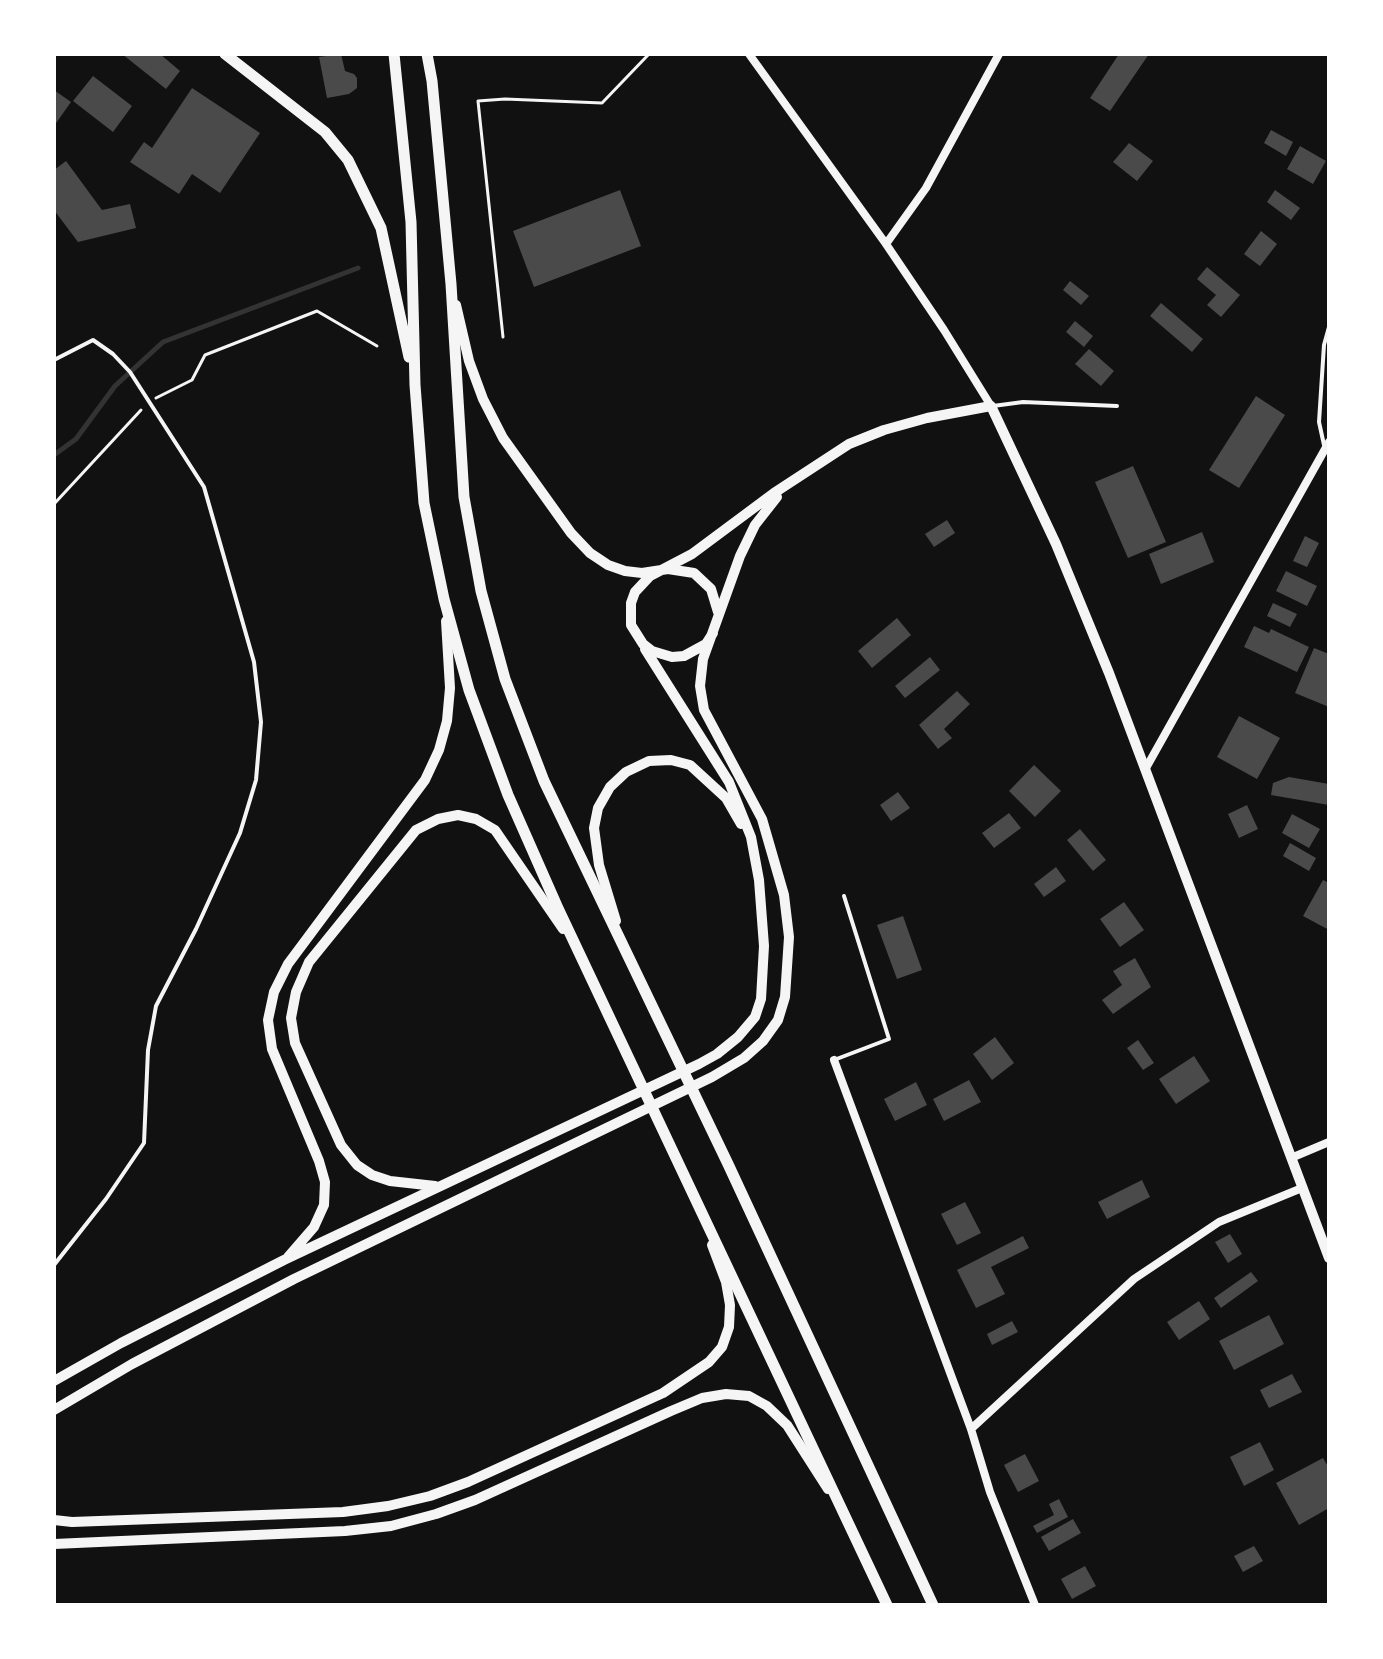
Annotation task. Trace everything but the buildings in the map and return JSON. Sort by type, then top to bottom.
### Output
[{"type":"main road","points":[[225,54],[325,132],[348,160],[381,228],[415,385]]},
{"type":"main road","points":[[394,54],[411,222],[415,385],[424,503],[444,599],[469,690],[508,795],[584,962],[887,1605]]},
{"type":"main road","points":[[428,54],[451,284],[464,497],[481,591],[505,679],[544,781],[728,1164],[933,1605]]},
{"type":"street","points":[[749,54],[886,244],[991,406],[1056,544],[1146,768],[1329,1258]]},
{"type":"street","points":[[886,244],[926,188],[999,54]]},
{"type":"street","points":[[451,284],[469,361],[483,399],[503,438],[571,533],[590,553],[608,565],[642,573],[683,570],[705,581],[716,598],[718,621]]},
{"type":"street","points":[[54,1381],[121,1343],[284,1260],[699,1064],[738,1037],[755,1017],[761,999],[764,946],[759,880],[748,827],[729,782],[635,634],[631,603],[642,582],[692,554],[849,444],[927,418],[991,406]]},
{"type":"street","points":[[1146,768],[1327,445]]},
{"type":"street","points":[[54,1411],[132,1364],[294,1279],[712,1077],[744,1058],[763,1041],[778,1020],[785,997],[789,937],[784,895],[762,819],[704,710],[700,686],[703,659],[740,556],[755,525],[777,497],[815,465]]},
{"type":"street","points":[[284,1260],[314,1227],[324,1205],[325,1182],[272,1049],[268,1020],[274,992],[288,964],[425,780],[439,750],[447,721],[450,688],[444,599]]},
{"type":"street","points":[[635,634],[652,651],[672,657],[697,651],[713,633]]},
{"type":"street","points":[[625,949],[599,865],[594,828],[598,808],[610,787],[626,772],[649,761],[671,760],[690,765],[726,798],[739,818],[759,880]]},
{"type":"street","points":[[437,1186],[390,1181],[372,1175],[357,1165],[341,1145],[295,1043],[291,1018],[296,992],[309,962],[416,830],[438,819],[458,815],[476,819],[495,830],[551,908],[584,962]]},
{"type":"street","points":[[834,1060],[971,1429],[990,1492],[1035,1605]]},
{"type":"street","points":[[1291,1158],[1329,1142]]},
{"type":"street","points":[[54,1520],[72,1522],[343,1512],[388,1506],[430,1496],[468,1482],[663,1393],[709,1362],[722,1347],[729,1327],[730,1305],[726,1282],[689,1183]]},
{"type":"street","points":[[971,1429],[1134,1279],[1219,1222],[1302,1188]]},
{"type":"street","points":[[54,1544],[345,1531],[391,1526],[475,1500],[671,1411],[702,1398],[726,1394],[749,1396],[767,1406],[787,1425],[847,1519]]},
{"type":"lane","points":[[1327,445],[1319,422],[1324,345],[1329,327]]},
{"type":"lane","points":[[54,360],[93,340],[113,354],[130,372],[204,487],[254,662],[261,722],[256,780],[240,833],[156,1006],[148,1050],[144,1143],[106,1199],[54,1265]]},
{"type":"lane","points":[[991,406],[1023,402],[1117,406]]},
{"type":"lane","points":[[834,1060],[889,1039],[844,896]]},
{"type":"path","points":[[503,337],[478,101],[505,99],[602,103],[649,54]]},
{"type":"path","points":[[54,504],[149,402],[192,380],[205,355],[317,311],[377,346]]},
{"type":"waterway","points":[[54,455],[76,439],[115,386],[163,342],[358,268]]}]
